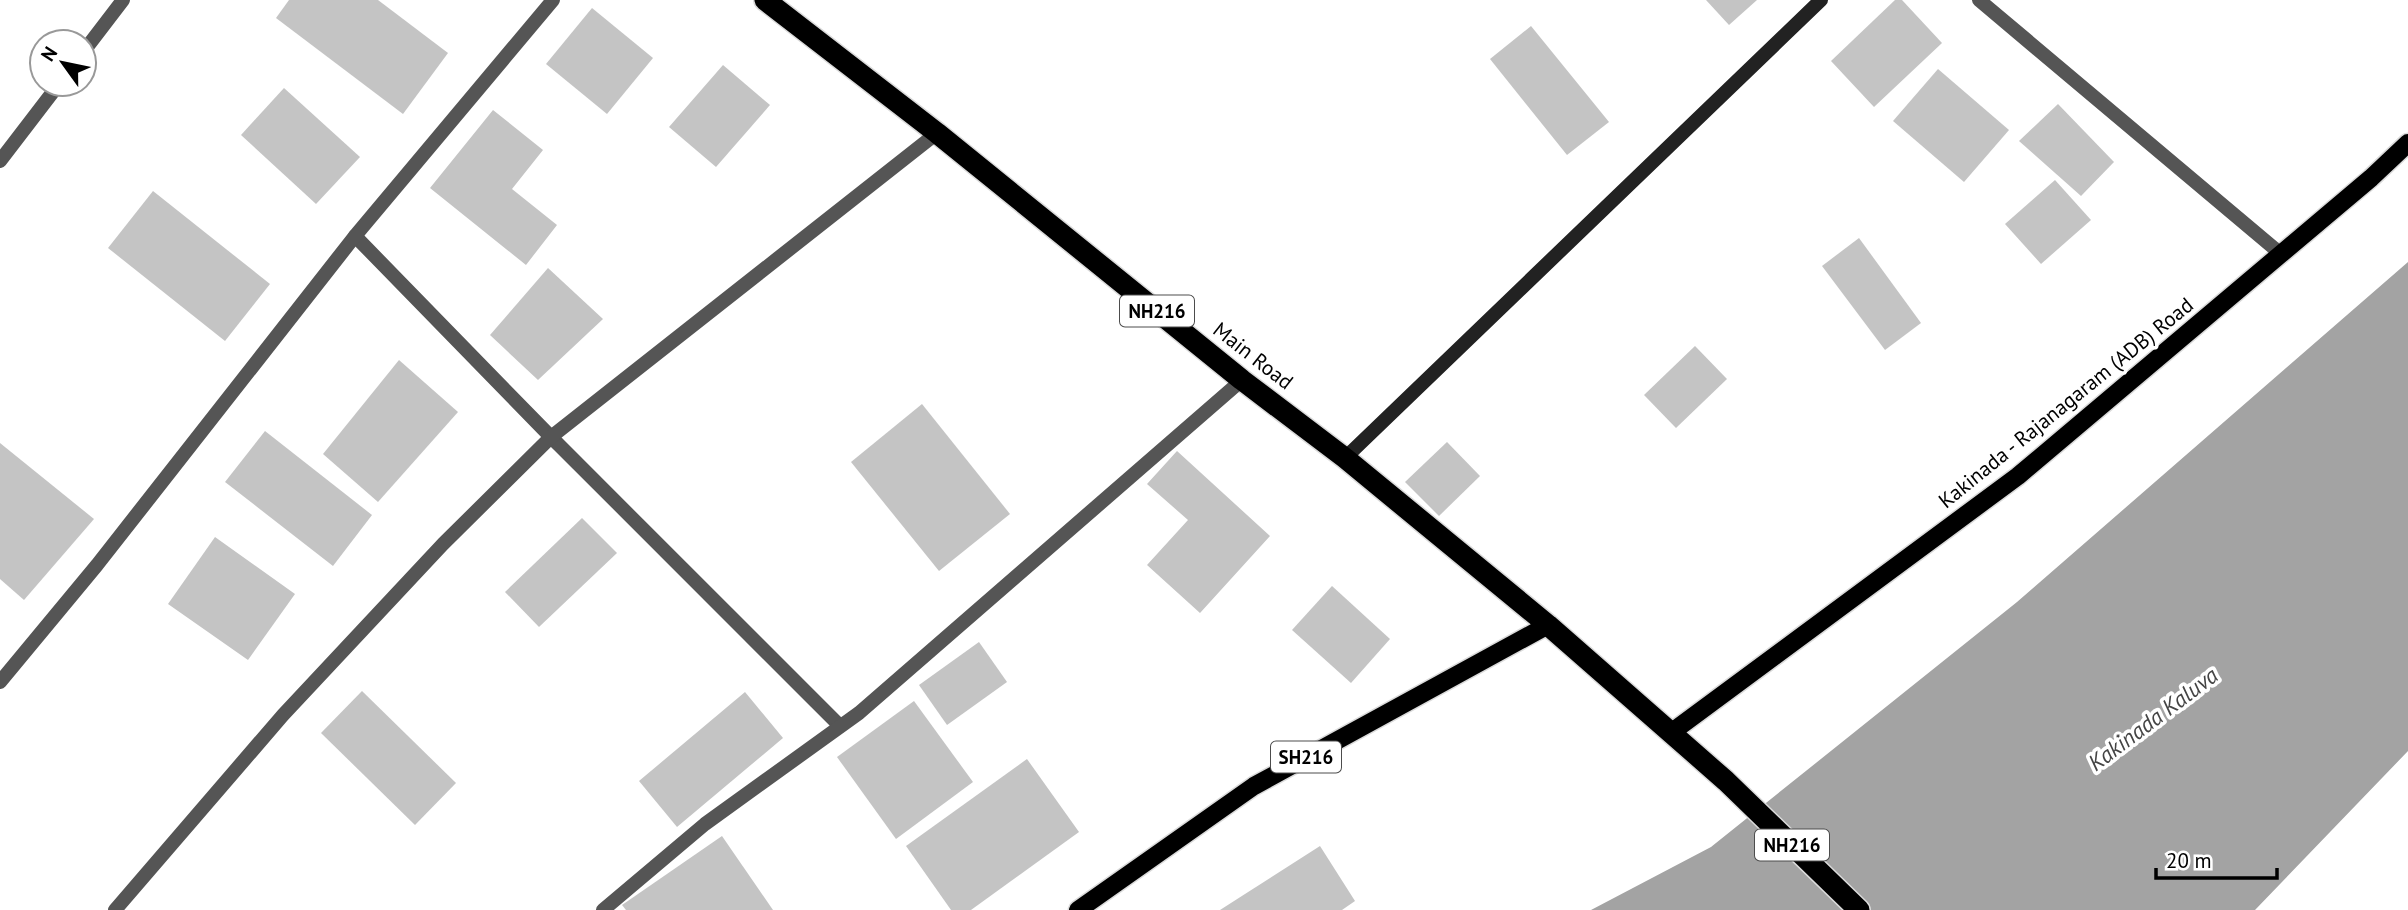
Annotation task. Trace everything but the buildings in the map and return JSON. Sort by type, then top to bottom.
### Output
[{"type":"highway","name":"Main Road","points":[[765,0],[937,132],[1242,380],[1345,458],[1548,625],[1672,732]]},
{"type":"highway","name":"NH216","points":[[1672,732],[1859,910]]},
{"type":"main road","name":"Kakinada - Rajanagaram (ADB) Road","points":[[1672,732],[2018,476],[2371,178],[2408,143]]},
{"type":"main road","name":"SH216","points":[[1078,910],[1254,786],[1548,625]]},
{"type":"street","points":[[0,682],[97,565],[355,236],[553,0]]},
{"type":"street","points":[[1345,458],[1821,0]]},
{"type":"street","points":[[1979,0],[2281,254]]},
{"type":"street","points":[[98,32],[121,1]]},
{"type":"street","points":[[0,161],[48,98]]},
{"type":"street","points":[[115,910],[292,705],[443,544],[551,437],[937,132]]},
{"type":"street","points":[[355,236],[840,726]]},
{"type":"street","points":[[603,910],[705,824],[859,713],[1242,380]]},
{"type":"water","name":"Kakinada Kaluva","points":[[2408,262],[2408,751],[2255,910],[1591,910],[1711,847],[2017,602]]}]
